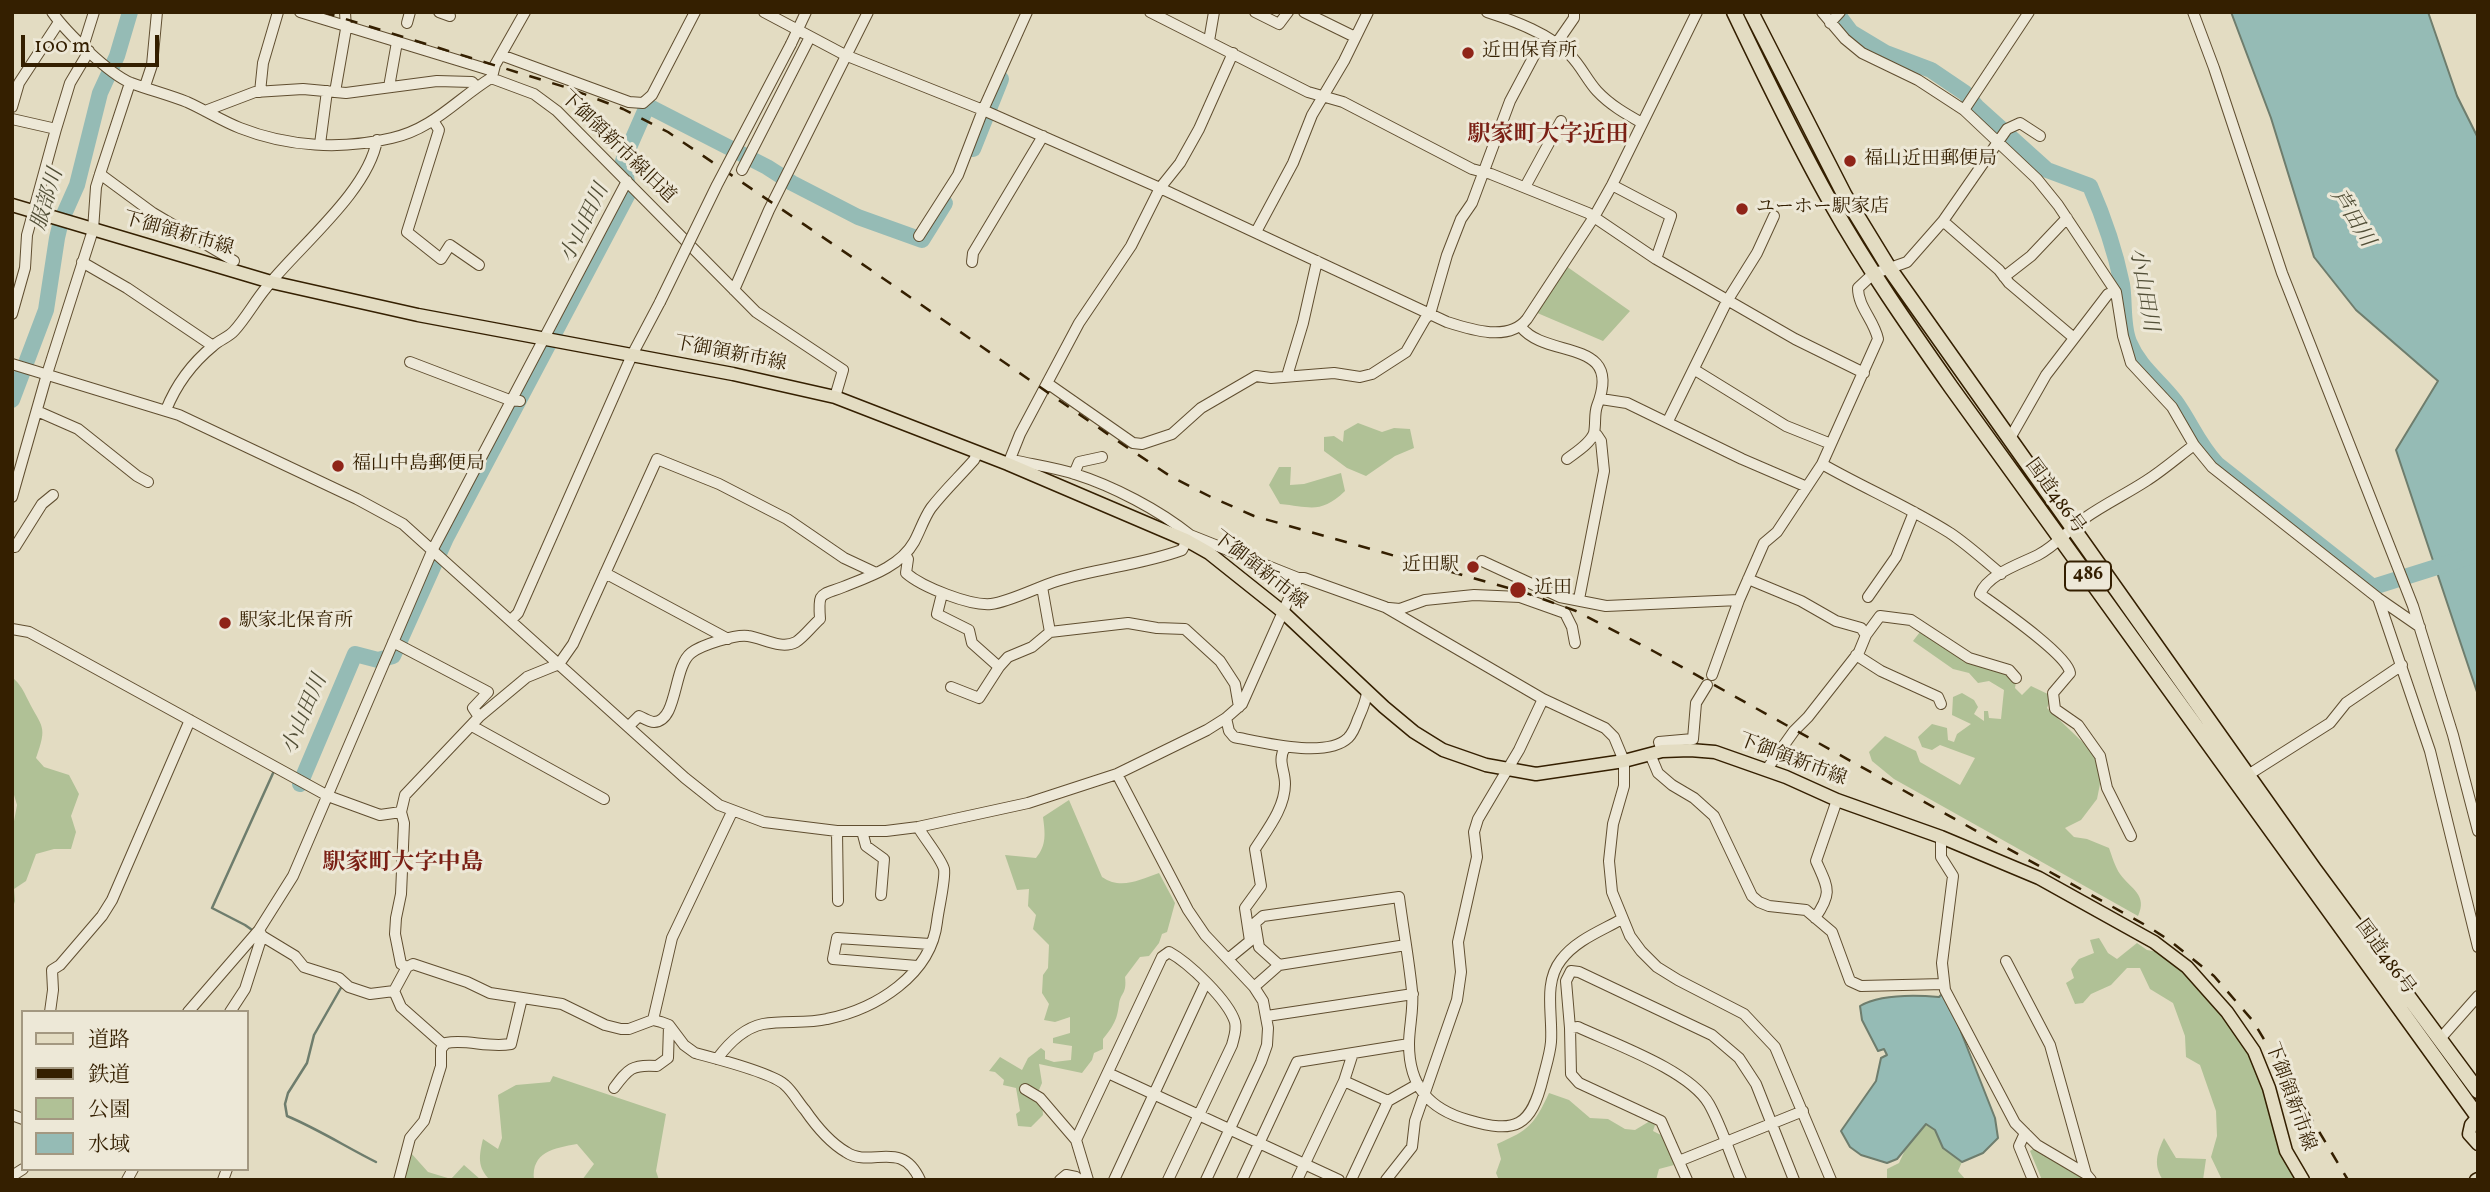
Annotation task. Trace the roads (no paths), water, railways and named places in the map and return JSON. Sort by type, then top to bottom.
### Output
[{"type":"highway","name":"国道486号","points":[[1734,12],[1777,102],[1873,274],[1951,387],[2478,1117]]},
{"type":"highway","name":"国道486号","points":[[1751,12],[1845,195],[1889,268],[2248,775],[2478,1091]]},
{"type":"main road","name":"下御領新市線","points":[[12,205],[271,282],[418,315],[733,374],[835,397],[1188,538],[1283,612],[1367,692],[1414,732],[1443,750],[1486,765],[1536,774],[1624,761],[1656,752],[1715,752],[1767,769],[1837,800],[1941,837],[2039,878],[2154,942],[2187,967],[2227,1012],[2254,1051],[2269,1088],[2286,1151],[2303,1180]]},
{"type":"main road","points":[[2478,1117],[2469,1134],[2478,1144]]},
{"type":"street","points":[[52,12],[86,49],[130,83],[145,86],[240,128],[290,143],[345,145],[394,138],[434,122],[492,75],[524,12]]},
{"type":"street","points":[[12,314],[25,268],[27,235],[33,211],[70,83],[86,49],[94,12]]},
{"type":"street","points":[[145,86],[152,65],[157,12]]},
{"type":"street","points":[[260,92],[263,63],[278,12]]},
{"type":"street","name":"下御領新市線旧道","points":[[300,12],[397,42],[492,75],[534,93],[566,120],[756,312],[843,370],[835,397]]},
{"type":"street","points":[[320,144],[345,26],[345,12]]},
{"type":"street","points":[[439,12],[450,16]]},
{"type":"street","points":[[501,55],[629,102],[643,103],[652,95],[695,12]]},
{"type":"street","points":[[764,12],[845,55],[1043,136],[1430,314],[1471,330],[1509,332],[1521,327],[1594,217],[1695,13]]},
{"type":"street","points":[[511,620],[524,601],[632,355],[806,12]]},
{"type":"street","points":[[734,290],[867,12]]},
{"type":"street","points":[[919,236],[957,174],[982,110],[1027,12]]},
{"type":"street","points":[[1150,12],[1297,86],[1343,102],[1472,169],[1525,187],[1594,217],[1656,259],[1727,301],[1864,373]]},
{"type":"street","points":[[1209,41],[1214,12]]},
{"type":"street","points":[[1255,12],[1279,23],[1288,12]]},
{"type":"street","points":[[1304,12],[1355,37]]},
{"type":"street","points":[[1255,232],[1293,163],[1311,115],[1367,12]]},
{"type":"street","points":[[1488,12],[1510,20],[1556,44],[1570,55],[1598,92],[1621,111],[1642,123]]},
{"type":"street","points":[[1556,44],[1574,18],[1574,12]]},
{"type":"street","points":[[1822,12],[1836,17],[1845,39],[1862,53],[1968,102],[2038,179],[2067,218],[2116,292],[2130,363],[2172,407],[2194,445],[2212,467],[2378,598],[2420,627]]},
{"type":"street","points":[[1968,102],[2029,12]]},
{"type":"street","points":[[2193,12],[2282,273],[2420,627],[2453,735],[2478,831]]},
{"type":"street","points":[[12,107],[16,82],[59,22]]},
{"type":"street","points":[[745,162],[810,37]]},
{"type":"street","points":[[1047,383],[1133,443],[1142,444],[1172,434],[1201,408],[1256,376],[1334,373],[1360,377],[1372,374],[1406,352],[1430,314],[1447,255],[1461,219],[1472,203],[1510,101],[1544,37]]},
{"type":"street","points":[[389,87],[397,42]]},
{"type":"street","points":[[1008,464],[1020,434],[1080,323],[1130,246],[1160,188],[1180,163],[1199,130],[1233,53]]},
{"type":"street","points":[[205,111],[260,92],[303,89],[346,93],[437,81],[472,82],[477,87]]},
{"type":"street","points":[[12,497],[47,374],[93,230],[96,187],[130,83]]},
{"type":"street","points":[[12,119],[56,129]]},
{"type":"street","points":[[1525,187],[1561,121]]},
{"type":"street","points":[[434,122],[439,130],[407,232],[441,259],[450,245],[479,265]]},
{"type":"street","points":[[1944,984],[1861,986],[1850,981],[1832,932],[1806,910],[1769,906],[1752,896],[1714,816],[1694,797],[1672,785],[1658,773],[1656,752],[1659,742],[1693,739],[1696,703],[1709,680],[1764,543],[1777,532],[1822,464],[1864,373],[1878,339],[1876,327],[1858,299],[1858,288],[1873,274],[1907,262],[1943,221],[2002,137],[2020,123],[2040,136]]},
{"type":"street","points":[[972,262],[974,253],[1043,136]]},
{"type":"street","points":[[166,410],[182,378],[213,346],[233,333],[271,282],[335,212],[368,167],[377,140]]},
{"type":"street","points":[[100,174],[153,213],[234,261]]},
{"type":"street","points":[[190,1010],[260,933],[293,876],[433,549],[517,400],[545,338],[627,181]]},
{"type":"street","points":[[1612,184],[1671,216],[1656,259]]},
{"type":"street","points":[[1668,421],[1727,301],[1757,253],[1774,216]]},
{"type":"street","points":[[2004,276],[2031,256],[2067,218]]},
{"type":"street","points":[[1943,221],[2074,338]]},
{"type":"street","points":[[202,262],[208,246]]},
{"type":"street","points":[[1287,376],[1303,323],[1317,261]]},
{"type":"street","points":[[82,262],[127,288],[213,346]]},
{"type":"street","points":[[2009,440],[2046,375],[2108,295],[2116,292]]},
{"type":"street","points":[[1521,327],[1528,336],[1580,352],[1600,370],[1604,382],[1597,406],[1594,433],[1586,444],[1567,459]]},
{"type":"street","points":[[410,362],[507,399],[517,400]]},
{"type":"street","points":[[12,364],[166,410],[231,438],[403,524],[685,778],[719,805],[764,822],[837,831],[918,828],[1028,803],[1116,774],[1207,730],[1239,707],[1249,692],[1298,578]]},
{"type":"street","points":[[1695,370],[1786,426],[1831,444]]},
{"type":"street","points":[[1601,399],[1627,403],[1742,459],[1807,487]]},
{"type":"street","points":[[37,411],[78,429],[148,482]]},
{"type":"street","points":[[1579,599],[1604,471],[1601,441],[1594,433]]},
{"type":"street","points":[[2131,836],[2107,788],[2100,756],[2078,725],[2055,709],[2053,693],[2070,674],[2069,667],[2045,643],[1980,594],[1983,588],[2001,573],[2062,540],[2072,528],[2104,505],[2146,481],[2194,445]]},
{"type":"street","points":[[629,726],[639,716],[654,722],[664,718],[670,710],[682,664],[689,654],[701,647],[746,635],[785,645],[796,642],[820,620],[819,604],[822,595],[828,590],[876,573],[905,554],[930,510],[978,452]]},
{"type":"street","points":[[1074,474],[1079,461],[1102,457]]},
{"type":"street","points":[[407,967],[401,964],[396,934],[404,824],[401,812],[405,795],[479,717],[527,677],[559,664],[573,644],[657,459],[719,484],[776,513],[844,558],[876,573]]},
{"type":"street","points":[[1008,464],[1017,461],[1094,481],[1171,520],[1188,538],[1385,607],[1543,699],[1605,728],[1614,737],[1624,761],[1625,786],[1613,824],[1609,860],[1612,891],[1622,919],[1641,951],[1657,967],[1744,1014],[1775,1047],[1831,1180]]},
{"type":"street","points":[[1822,464],[1953,535],[2001,573]]},
{"type":"street","points":[[12,547],[15,547],[42,504],[53,495]]},
{"type":"street","points":[[1868,597],[1896,557],[1914,512]]},
{"type":"street","points":[[905,554],[908,559],[906,573],[942,594],[990,604],[1058,581],[1155,560],[1182,550],[1188,538]]},
{"type":"street","points":[[1482,561],[1560,597],[1606,606],[1739,600]]},
{"type":"street","points":[[605,573],[728,639]]},
{"type":"street","points":[[1748,579],[1801,601],[1836,621],[1861,628],[1866,635]]},
{"type":"street","points":[[1520,597],[1535,585]]},
{"type":"street","points":[[1042,587],[1050,632]]},
{"type":"street","points":[[942,594],[937,614],[969,630],[971,643],[999,667]]},
{"type":"street","points":[[1385,607],[1400,609],[1424,600],[1474,595],[1520,597],[1565,613],[1572,627],[1575,643]]},
{"type":"street","points":[[2378,598],[2430,751],[2478,947]]},
{"type":"street","points":[[1767,769],[1794,731],[1856,655],[1880,615],[1911,620],[1969,658],[2009,670],[2017,678]]},
{"type":"street","points":[[951,687],[979,698],[1008,657],[1032,647],[1050,632],[1128,624],[1185,629],[1220,661],[1235,684],[1239,707]]},
{"type":"street","points":[[12,629],[29,632],[41,638],[328,796],[380,815],[401,812]]},
{"type":"street","points":[[393,642],[488,692],[473,708],[479,717]]},
{"type":"street","points":[[1856,655],[1881,671],[1938,697],[1941,704]]},
{"type":"street","points":[[2248,775],[2330,723],[2346,702],[2402,665]]},
{"type":"street","points":[[1226,718],[1229,731],[1234,737],[1285,747],[1310,748],[1340,743],[1349,737],[1354,729],[1367,692]]},
{"type":"street","points":[[1386,1180],[1412,1147],[1415,1121],[1423,1094],[1457,1000],[1461,972],[1458,942],[1477,857],[1474,832],[1478,819],[1519,750],[1543,699]]},
{"type":"street","points":[[50,1010],[52,970],[60,965],[103,916],[112,900],[190,720]]},
{"type":"street","points":[[472,726],[604,799]]},
{"type":"street","points":[[1228,959],[1250,941],[1245,908],[1261,886],[1255,849],[1279,807],[1285,786],[1280,764],[1285,747]]},
{"type":"street","points":[[1116,774],[1188,910],[1205,935],[1254,987],[1263,1001],[1267,1016],[1267,1045],[1206,1180]]},
{"type":"street","points":[[1815,918],[1827,901],[1827,887],[1816,861],[1837,800]]},
{"type":"street","points":[[653,1020],[672,938],[732,812]]},
{"type":"street","points":[[717,1059],[732,1040],[761,1024],[827,1019],[867,1006],[901,986],[936,935],[944,869],[918,828]]},
{"type":"street","points":[[837,831],[838,901]]},
{"type":"street","points":[[862,831],[866,846],[884,859],[881,895]]},
{"type":"street","points":[[1941,837],[1941,857],[1953,876],[1942,963],[1945,990],[2015,1122],[2037,1145],[2089,1177]]},
{"type":"street","points":[[1279,965],[1259,947],[1255,923],[1263,916],[1399,897],[1413,994],[1409,1044],[1411,1071],[1423,1094],[1433,1104],[1454,1116],[1494,1128],[1513,1126],[1531,1116],[1538,1100],[1551,1043],[1550,983],[1560,961],[1577,943],[1622,919]]},
{"type":"street","points":[[260,933],[295,956],[304,967],[339,978],[349,987],[370,994],[394,991]]},
{"type":"street","points":[[231,1010],[245,989],[260,933]]},
{"type":"street","points":[[917,966],[833,959],[837,938],[930,944]]},
{"type":"street","points":[[1254,987],[1279,965],[1406,945]]},
{"type":"street","points":[[1076,1140],[1162,957],[1169,952],[1179,958],[1226,1004],[1236,1031],[1233,1045],[1168,1180]]},
{"type":"street","points":[[2006,961],[2050,1045],[2089,1177]]},
{"type":"street","points":[[394,991],[407,967],[413,964],[467,982],[490,993],[562,1004],[605,1025],[621,1029],[629,1029],[653,1020],[669,1025],[684,1045],[695,1053],[774,1076],[786,1085],[826,1136],[846,1152],[864,1159],[890,1155],[915,1170],[920,1180]]},
{"type":"street","points":[[1687,1180],[1661,1121],[1579,1083],[1571,1074],[1566,981],[1571,971],[1579,972],[1712,1035],[1739,1058],[1756,1084],[1794,1180]]},
{"type":"street","points":[[1114,1180],[1205,984]]},
{"type":"street","points":[[394,991],[401,1007],[444,1045]]},
{"type":"street","points":[[1267,1016],[1413,994]]},
{"type":"street","points":[[2439,1040],[2478,996]]},
{"type":"street","points":[[399,1180],[410,1138],[425,1121],[440,1066],[441,1049],[454,1041],[497,1046],[511,1044],[522,998]]},
{"type":"street","points":[[614,1088],[626,1071],[640,1065],[657,1066],[668,1058],[669,1025]]},
{"type":"street","points":[[1570,1028],[1578,1027],[1694,1084],[1709,1103],[1741,1180]]},
{"type":"street","points":[[1242,1180],[1297,1062],[1409,1044]]},
{"type":"street","points":[[1297,1180],[1344,1081],[1353,1053]]},
{"type":"street","points":[[1108,1073],[1339,1180]]},
{"type":"street","points":[[1344,1081],[1388,1101]]},
{"type":"street","points":[[1351,1180],[1388,1101],[1418,1084]]},
{"type":"street","points":[[1025,1088],[1040,1098],[1076,1140],[1088,1180]]},
{"type":"street","points":[[1679,1161],[1803,1111]]},
{"type":"street","points":[[2025,1133],[2019,1146],[2033,1180]]},
{"type":"street","points":[[1060,1180],[1066,1175],[1080,1180]]},
{"type":"water","name":"芦田川","points":[[2231,12],[2428,12],[2457,96],[2478,138],[2478,695],[2396,450],[2438,381],[2356,310],[2314,257],[2271,118]]},
{"type":"water","points":[[1942,994],[1948,999],[1995,1118],[1998,1138],[1983,1153],[1962,1162],[1943,1148],[1935,1130],[1926,1124],[1897,1159],[1887,1163],[1861,1155],[1850,1147],[1841,1131],[1876,1081],[1881,1058],[1887,1055],[1884,1049],[1878,1051],[1862,1020],[1860,1006],[1888,997],[1939,997]]},
{"type":"waterway","name":"服部川","points":[[12,400],[46,310],[61,221],[77,185],[100,93],[117,56],[130,12]]},
{"type":"waterway","name":"小山田川","points":[[1836,12],[1851,32],[1886,53],[1931,70],[1965,93],[2047,170],[2090,186],[2109,234],[2119,271],[2125,328],[2133,351],[2175,401],[2217,464],[2373,587],[2478,554]]},
{"type":"waterway","name":"小山田川","points":[[973,149],[1001,79]]},
{"type":"waterway","name":"小山田川","points":[[300,784],[355,654],[378,660],[393,656],[446,538],[629,192],[623,161],[645,111],[650,107],[858,217],[922,240],[945,203]]},
{"type":"waterway","points":[[255,932],[212,908],[274,771]]},
{"type":"waterway","points":[[342,986],[314,1035],[307,1063],[288,1093],[285,1104],[287,1116],[376,1162]]},
{"type":"railway","points":[[323,12],[568,88],[623,109],[668,132],[1170,476],[1254,516],[1526,593],[1576,611],[1655,652],[2147,926],[2214,976],[2253,1021],[2348,1180]]},
{"type":"place","name":"近田保育所","points":[[1468,53]]},
{"type":"place","name":"福山近田郵便局","points":[[1850,161]]},
{"type":"place","name":"ユーホー駅家店","points":[[1742,209]]},
{"type":"place","name":"福山中島郵便局","points":[[338,466]]},
{"type":"place","name":"近田駅","points":[[1473,567]]},
{"type":"place","name":"近田","points":[[1518,590]]},
{"type":"place","name":"駅家北保育所","points":[[225,623]]},
{"type":"district","name":"駅家町大字近田","points":[[1548,137]]},
{"type":"district","name":"駅家町大字中島","points":[[403,865]]}]
